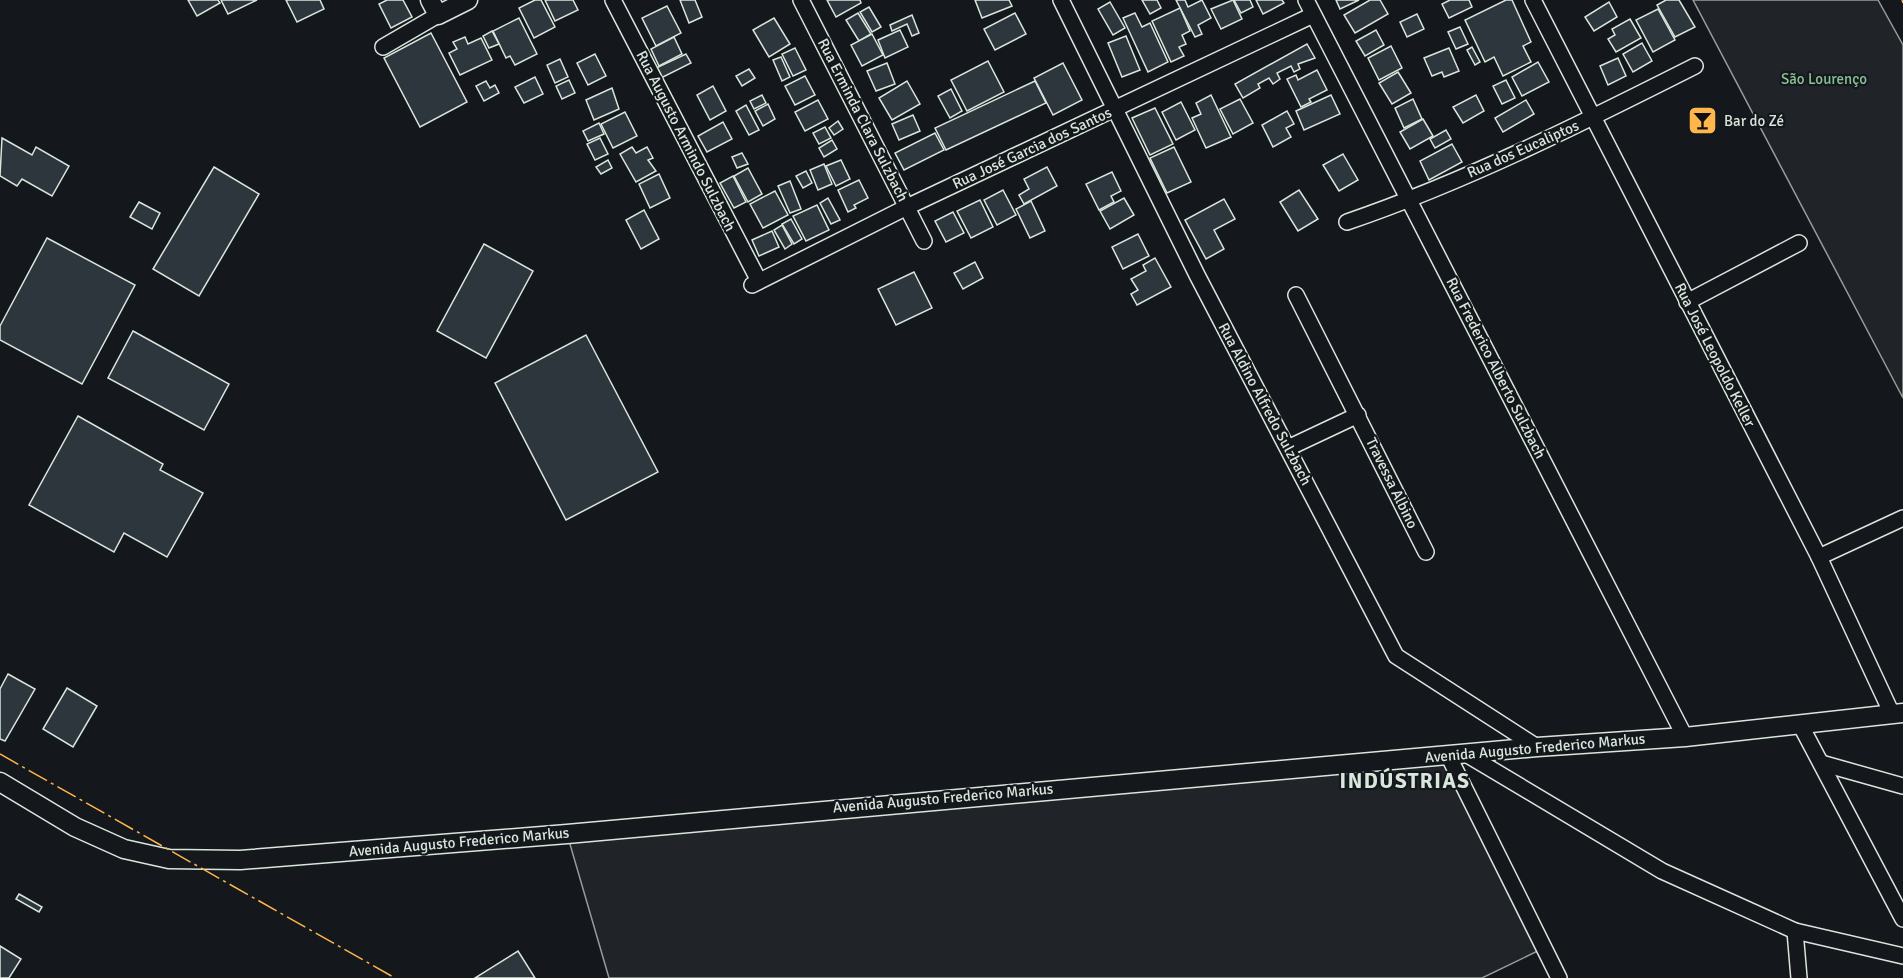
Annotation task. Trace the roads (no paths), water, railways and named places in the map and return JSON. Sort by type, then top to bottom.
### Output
[{"type":"street","points":[[383,47],[434,8],[468,0]]},
{"type":"street","name":"Rua Augusto Armindo Sulzbach","points":[[613,0],[755,283]]},
{"type":"street","name":"Rua Erminda Clara Sulzbach","points":[[801,0],[924,241]]},
{"type":"street","name":"Rua Aldino Alfredo Sulzbach","points":[[1061,0],[1197,275],[1396,657],[1537,747]]},
{"type":"street","name":"Rua Frederico Alberto Sulzbach","points":[[1306,0],[1685,737]]},
{"type":"street","name":"Rua José Leopoldo Keller","points":[[1533,0],[1897,713]]},
{"type":"street","name":"Rua José Garcia dos Santos","points":[[755,283],[907,207],[1313,15]]},
{"type":"street","name":"Rua dos Eucaliptos","points":[[1347,222],[1410,200],[1594,117],[1695,66]]},
{"type":"street","points":[[1687,302],[1799,243]]},
{"type":"street","name":"Travessa Albino","points":[[1296,295],[1426,552]]},
{"type":"street","points":[[1288,448],[1358,415]]},
{"type":"street","points":[[1819,557],[1903,518]]},
{"type":"street","name":"Avenida Augusto Frederico Markus","points":[[0,782],[75,826],[124,849],[169,859],[240,860],[567,834],[847,806],[1537,747],[1685,737],[1801,726],[1897,713]]},
{"type":"street","points":[[1801,726],[1903,919]]},
{"type":"street","points":[[1466,754],[1662,871],[1795,931],[1903,956]]},
{"type":"street","points":[[1448,755],[1560,978]]},
{"type":"street","points":[[1821,763],[1903,786]]},
{"type":"street","points":[[1795,931],[1799,978]]},
{"type":"place","name":"Bar do Zé","points":[[1703,121]]},
{"type":"district","name":"INDÚSTRIAS","points":[[1405,781]]},
{"type":"park label","name":"São Lourenço","points":[[1824,79]]}]
